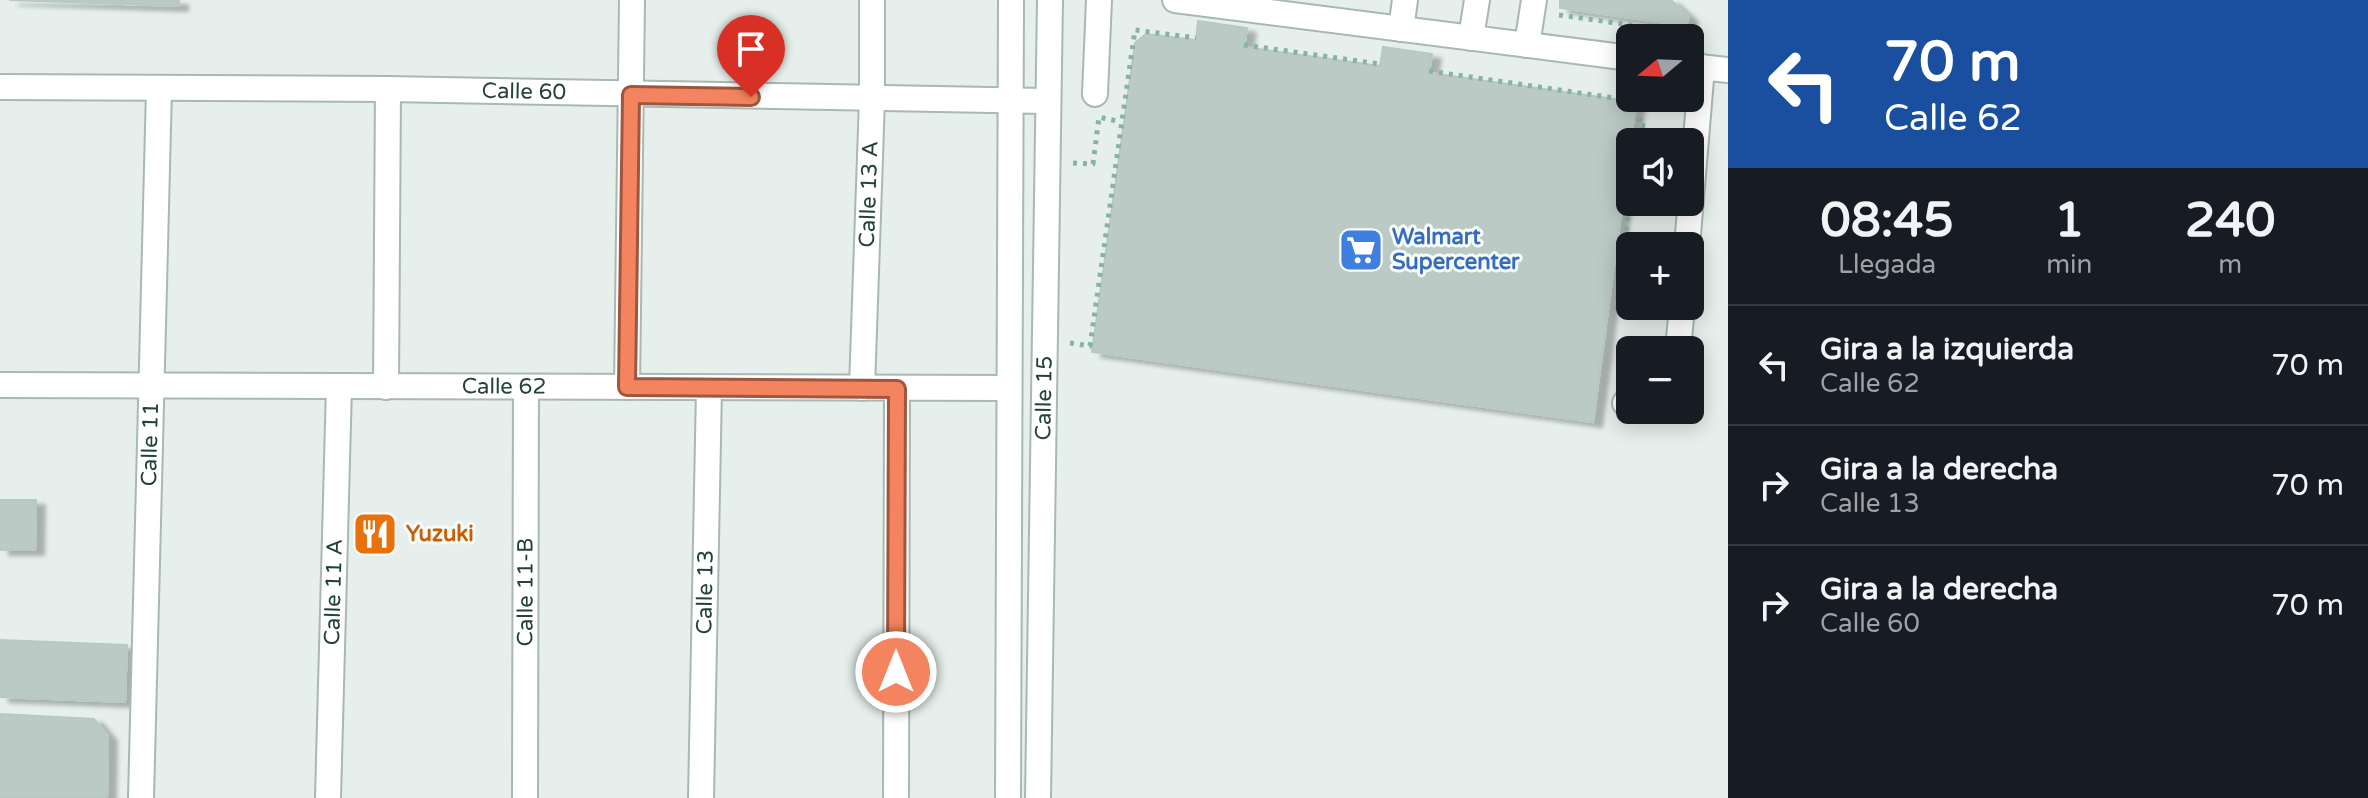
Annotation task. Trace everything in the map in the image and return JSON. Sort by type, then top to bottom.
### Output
[{"type":"street","points":[[627,387],[632,0]]},
{"type":"street","name":"Calle 13 A","points":[[862,388],[872,99],[872,0]]},
{"type":"street","name":"Calle 15","points":[[1008,798],[1011,0]]},
{"type":"street","name":"Calle 15","points":[[1038,798],[1050,0]]},
{"type":"street","points":[[1095,94],[1099,0]]},
{"type":"street","points":[[1175,0],[1616,56]]},
{"type":"street","points":[[1401,29],[1405,0]]},
{"type":"street","points":[[1471,38],[1477,0]]},
{"type":"street","points":[[1527,45],[1534,0]]},
{"type":"street","points":[[1704,67],[1728,70]]},
{"type":"street","name":"Calle 60","points":[[0,87],[388,89],[1048,101]]},
{"type":"street","name":"Calle 11","points":[[141,798],[159,89]]},
{"type":"street","points":[[386,387],[388,89]]},
{"type":"street","points":[[1688,232],[1694,112]]},
{"type":"street","name":"Calle 62","points":[[0,385],[1008,388]]},
{"type":"street","name":"Calle 11 A","points":[[328,798],[339,386]]},
{"type":"street","name":"Calle 11-B","points":[[525,798],[526,387]]},
{"type":"street","name":"Calle 13","points":[[701,798],[709,388]]},
{"type":"street","points":[[896,798],[897,389]]},
{"type":"path","points":[[1559,15],[1623,24]]},
{"type":"path","points":[[1057,342],[1090,346],[1135,30],[1196,38]]},
{"type":"path","points":[[1244,45],[1380,64]]},
{"type":"path","points":[[1429,71],[1616,96]]},
{"type":"path","points":[[1073,163],[1093,164],[1099,117],[1121,122]]},
{"type":"building","points":[[9,0],[179,0],[179,6]]},
{"type":"building","points":[[1560,0],[1671,0],[1689,17],[1687,24],[1672,24],[1560,8]]},
{"type":"building","name":"Walmart Supercenter","points":[[1198,21],[1247,28],[1244,47],[1380,66],[1383,47],[1432,54],[1429,73],[1616,99],[1616,112],[1635,112],[1633,128],[1616,128],[1616,216],[1621,216],[1619,232],[1616,232],[1593,422],[1092,352],[1135,43],[1146,34],[1196,40]]},
{"type":"building","points":[[0,500],[36,500],[35,550],[0,550]]},
{"type":"building","points":[[0,640],[127,645],[125,702],[0,697]]},
{"type":"building","points":[[0,714],[94,719],[108,736],[107,798],[0,798]]},
{"type":"place","name":"Walmart Supercenter","points":[[1361,250]]},
{"type":"place","name":"Yuzuki","points":[[375,534]]},
{"type":"route","points":[[751,97],[631,95],[627,387],[897,389],[896,672]]}]
